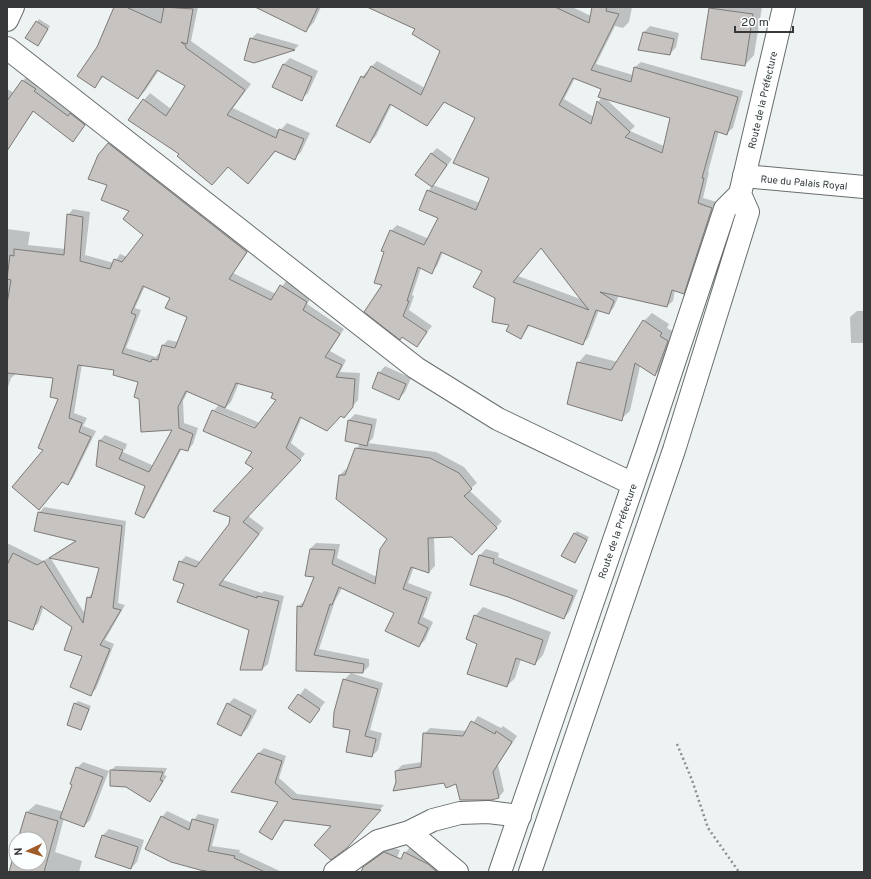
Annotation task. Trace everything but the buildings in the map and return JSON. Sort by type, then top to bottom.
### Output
[{"type":"street","points":[[7,20],[13,7]]},
{"type":"street","name":"Route de la Préfecture","points":[[500,872],[633,484],[725,209],[742,185],[784,7]]},
{"type":"street","points":[[7,48],[416,368],[498,419],[633,484]]},
{"type":"street","points":[[530,872],[674,450],[748,212],[742,185]]},
{"type":"street","name":"Rue du Palais Royal","points":[[742,185],[864,187]]},
{"type":"street","points":[[335,872],[378,841],[408,832],[433,820],[460,813],[488,812],[520,816]]},
{"type":"street","points":[[408,832],[457,872]]},
{"type":"path","points":[[677,744],[692,780],[708,828],[739,872]]}]
